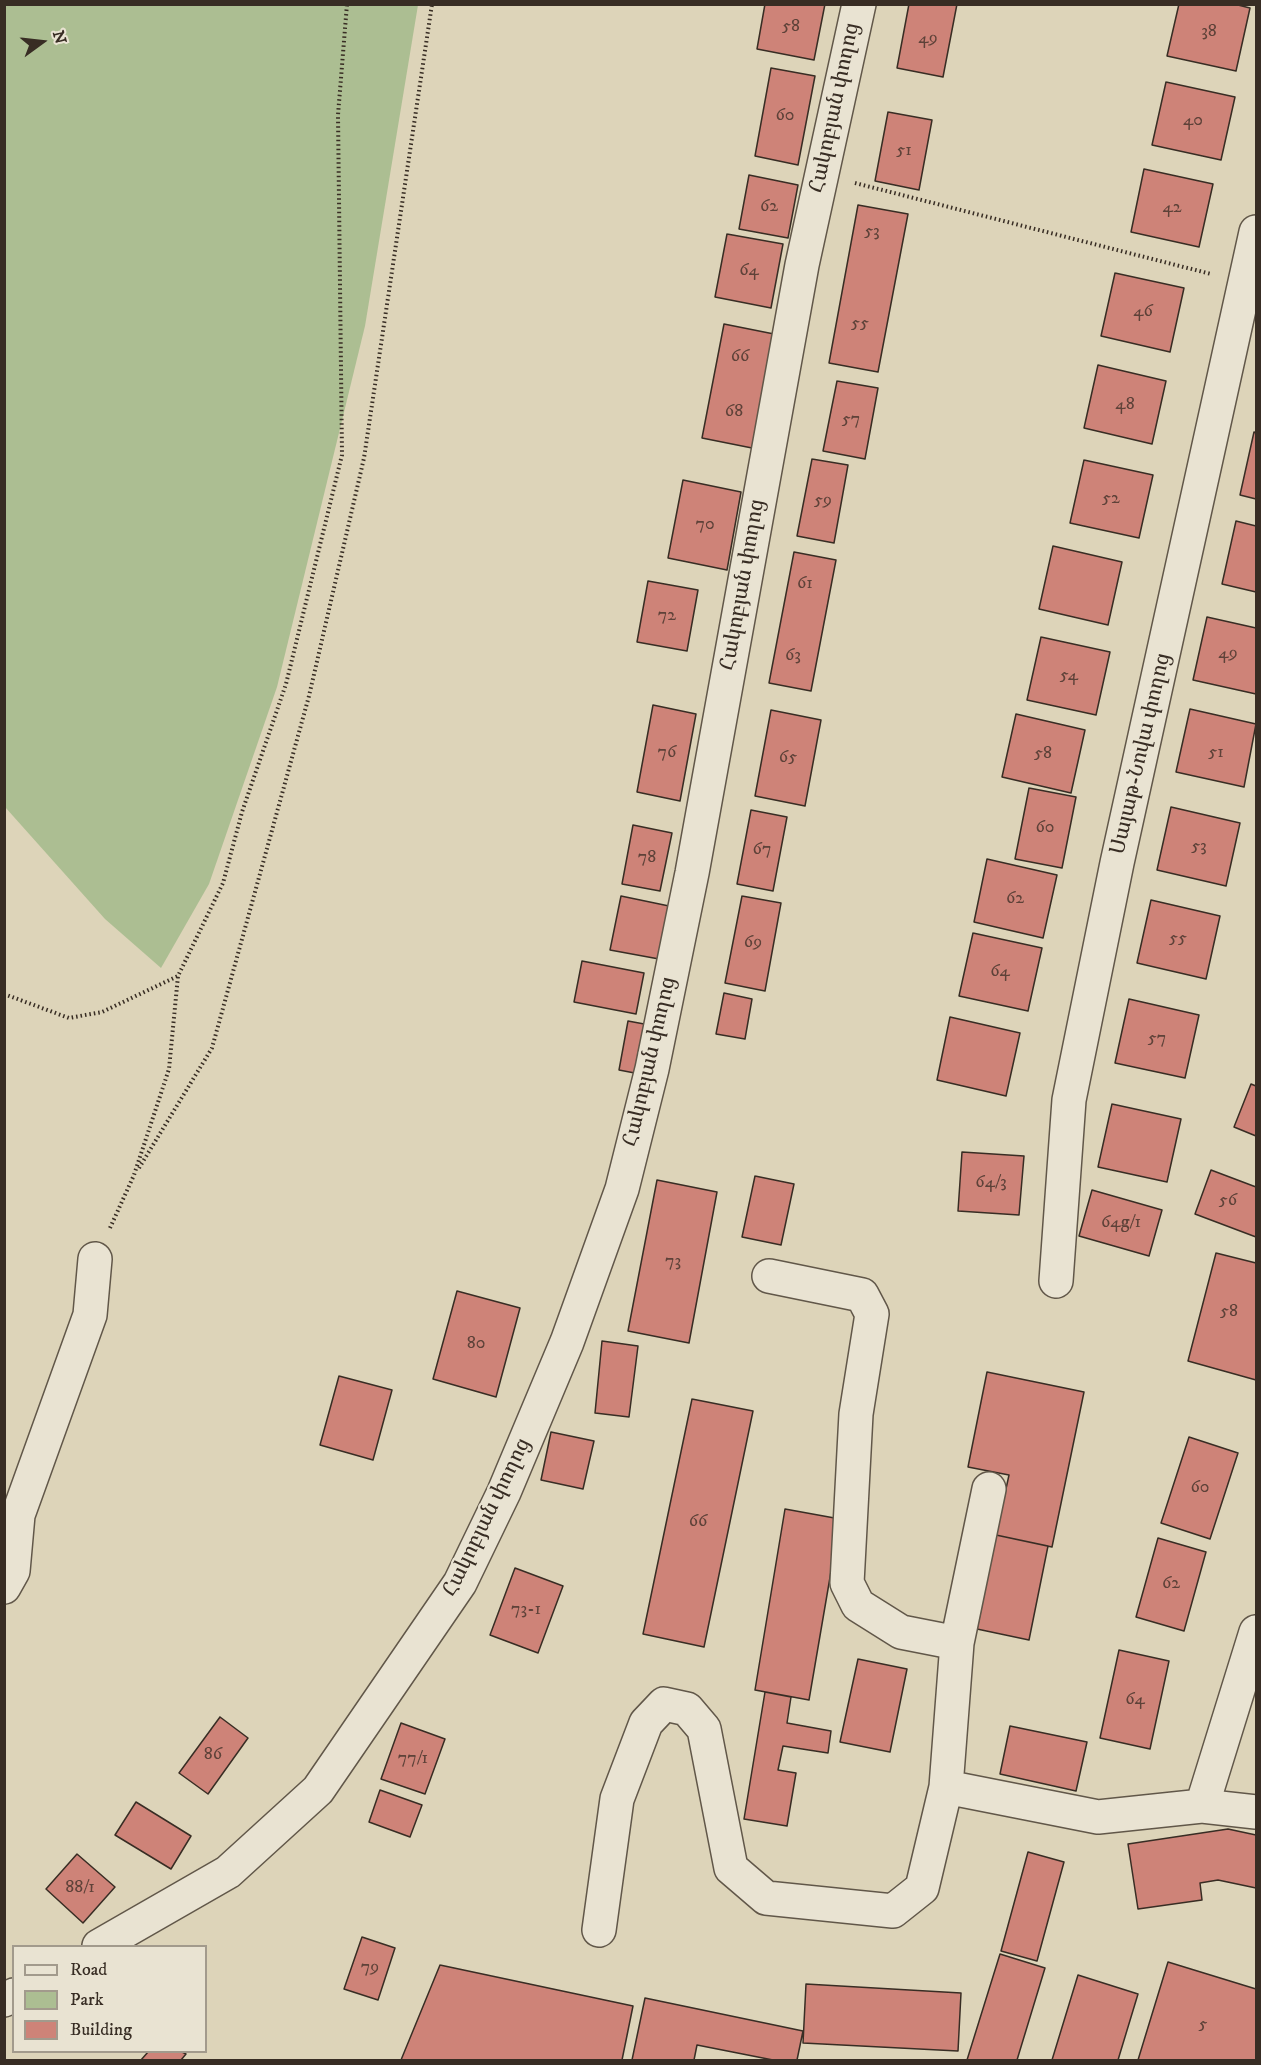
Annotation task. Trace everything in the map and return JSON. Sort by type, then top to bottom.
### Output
[{"type":"street","name":"Հակոբյան փողոց","points":[[102,1945],[228,1872],[318,1790],[460,1583],[504,1491],[567,1342],[622,1189],[652,1069],[692,873],[802,265],[859,4]]},
{"type":"street","name":"Սայաթ-Նովա փողոց","points":[[1056,1281],[1069,1100],[1239,282],[1257,232]]},
{"type":"street","points":[[4,1587],[13,1571],[18,1515],[90,1316],[95,1259]]},
{"type":"street","points":[[769,1276],[862,1295],[872,1314],[856,1414],[847,1583],[858,1605],[901,1632],[957,1643]]},
{"type":"street","points":[[599,1930],[617,1798],[646,1723],[664,1704],[687,1708],[704,1729],[731,1868],[766,1898],[893,1911],[921,1888],[946,1787],[957,1643],[989,1489]]},
{"type":"street","points":[[1202,1806],[1257,1632]]},
{"type":"street","points":[[946,1787],[1098,1817],[1202,1806],[1257,1812]]},
{"type":"path","points":[[134,1175],[168,1069],[178,976],[223,883],[242,812],[286,684],[342,455],[338,115],[347,4]]},
{"type":"path","points":[[95,1259],[134,1175],[213,1048],[309,696],[364,458],[432,4]]},
{"type":"path","points":[[850,182],[1239,282]]},
{"type":"path","points":[[4,994],[69,1018],[102,1012],[178,976]]},
{"type":"green space","points":[[4,5],[418,5],[365,326],[277,687],[209,884],[161,968],[105,919],[5,807]]},
{"type":"building","points":[[765,4],[825,4],[814,60],[757,49]]},
{"type":"building","points":[[909,4],[957,4],[943,77],[897,68]]},
{"type":"building","points":[[1179,4],[1234,4],[1250,8],[1236,71],[1167,56]]},
{"type":"building","points":[[771,68],[815,76],[798,165],[755,156]]},
{"type":"building","points":[[1166,82],[1235,97],[1221,160],[1152,145]]},
{"type":"building","points":[[888,112],[932,120],[919,190],[875,181]]},
{"type":"building","points":[[1144,169],[1213,184],[1199,247],[1131,232]]},
{"type":"building","points":[[749,175],[798,185],[788,238],[739,229]]},
{"type":"building","points":[[858,205],[908,214],[878,372],[829,363]]},
{"type":"building","points":[[727,234],[783,244],[771,308],[715,297]]},
{"type":"building","points":[[1115,273],[1184,288],[1170,352],[1101,336]]},
{"type":"building","points":[[724,324],[774,334],[752,448],[702,438]]},
{"type":"building","points":[[1098,365],[1166,381],[1152,444],[1084,428]]},
{"type":"building","points":[[837,381],[878,388],[865,459],[823,451]]},
{"type":"building","points":[[1254,432],[1256,433],[1256,499],[1240,495]]},
{"type":"building","points":[[812,459],[848,465],[834,543],[797,536]]},
{"type":"building","points":[[1084,460],[1153,475],[1139,538],[1070,523]]},
{"type":"building","points":[[683,480],[741,492],[727,570],[668,558]]},
{"type":"building","points":[[1236,521],[1256,526],[1256,592],[1222,584]]},
{"type":"building","points":[[1053,546],[1122,562],[1108,625],[1039,609]]},
{"type":"building","points":[[794,552],[836,560],[811,691],[769,683]]},
{"type":"building","points":[[648,581],[698,590],[687,651],[637,642]]},
{"type":"building","points":[[1207,617],[1256,628],[1256,694],[1193,680]]},
{"type":"building","points":[[1041,637],[1110,652],[1096,715],[1027,700]]},
{"type":"building","points":[[653,705],[696,714],[680,801],[637,792]]},
{"type":"building","points":[[1190,709],[1256,724],[1244,787],[1176,772]]},
{"type":"building","points":[[771,710],[821,720],[805,806],[755,796]]},
{"type":"building","points":[[1016,714],[1085,730],[1071,793],[1002,777]]},
{"type":"building","points":[[1029,788],[1076,797],[1062,868],[1015,859]]},
{"type":"building","points":[[1171,807],[1240,823],[1226,886],[1157,870]]},
{"type":"building","points":[[751,810],[787,817],[773,891],[737,884]]},
{"type":"building","points":[[633,825],[672,833],[660,891],[622,884]]},
{"type":"building","points":[[987,859],[1057,875],[1043,938],[974,922]]},
{"type":"building","points":[[621,896],[669,906],[659,959],[610,950]]},
{"type":"building","points":[[742,896],[781,903],[765,991],[725,983]]},
{"type":"building","points":[[1151,900],[1220,916],[1206,979],[1137,963]]},
{"type":"building","points":[[973,933],[1042,948],[1028,1011],[959,996]]},
{"type":"building","points":[[582,961],[644,973],[636,1014],[574,1002]]},
{"type":"building","points":[[724,993],[752,999],[745,1039],[716,1034]]},
{"type":"building","points":[[1129,999],[1199,1015],[1185,1078],[1115,1063]]},
{"type":"building","points":[[950,1017],[1020,1033],[1006,1096],[937,1080]]},
{"type":"building","points":[[628,1021],[655,1026],[645,1075],[619,1070]]},
{"type":"building","points":[[1251,1084],[1256,1086],[1256,1136],[1234,1127]]},
{"type":"building","points":[[1112,1104],[1181,1119],[1167,1182],[1098,1167]]},
{"type":"building","points":[[962,1152],[1024,1156],[1019,1215],[958,1211]]},
{"type":"building","points":[[1211,1170],[1256,1187],[1256,1237],[1195,1214]]},
{"type":"building","points":[[755,1176],[794,1184],[781,1245],[742,1237]]},
{"type":"building","points":[[657,1180],[717,1192],[689,1343],[628,1331]]},
{"type":"building","points":[[1092,1190],[1162,1210],[1149,1256],[1079,1236]]},
{"type":"building","points":[[1216,1253],[1256,1263],[1256,1380],[1188,1361]]},
{"type":"building","points":[[457,1291],[520,1308],[496,1397],[433,1379]]},
{"type":"building","points":[[602,1341],[638,1346],[629,1417],[595,1413]]},
{"type":"building","points":[[987,1372],[1084,1392],[1052,1547],[996,1535],[1009,1475],[968,1467]]},
{"type":"building","points":[[339,1376],[392,1390],[373,1460],[320,1445]]},
{"type":"building","points":[[692,1399],[753,1411],[704,1647],[643,1634]]},
{"type":"building","points":[[551,1432],[594,1441],[583,1489],[541,1480]]},
{"type":"building","points":[[1189,1437],[1238,1453],[1210,1539],[1161,1523]]},
{"type":"building","points":[[785,1509],[840,1519],[809,1700],[755,1690]]},
{"type":"building","points":[[996,1535],[1048,1546],[1029,1640],[977,1629]]},
{"type":"building","points":[[1158,1538],[1206,1552],[1184,1631],[1136,1617]]},
{"type":"building","points":[[515,1568],[563,1586],[538,1653],[490,1635]]},
{"type":"building","points":[[1119,1650],[1169,1661],[1150,1749],[1100,1738]]},
{"type":"building","points":[[858,1659],[907,1669],[890,1752],[840,1742]]},
{"type":"building","points":[[765,1692],[791,1697],[787,1723],[831,1731],[828,1753],[783,1746],[778,1770],[796,1773],[787,1826],[744,1819]]},
{"type":"building","points":[[220,1717],[248,1738],[208,1794],[179,1773]]},
{"type":"building","points":[[401,1723],[445,1739],[425,1794],[381,1779]]},
{"type":"building","points":[[1010,1726],[1087,1742],[1076,1791],[1000,1774]]},
{"type":"building","points":[[380,1790],[422,1805],[410,1837],[369,1822]]},
{"type":"building","points":[[136,1802],[191,1836],[171,1869],[115,1835]]},
{"type":"building","points":[[1228,1829],[1256,1835],[1256,1888],[1218,1880],[1200,1883],[1202,1900],[1138,1909],[1128,1844]]},
{"type":"building","points":[[1028,1852],[1064,1862],[1037,1961],[1001,1951]]},
{"type":"building","points":[[77,1854],[115,1887],[83,1923],[46,1889]]},
{"type":"building","points":[[362,1937],[395,1948],[378,2000],[344,1989]]},
{"type":"building","points":[[1000,1954],[1045,1968],[1017,2060],[967,2060]]},
{"type":"building","points":[[1168,1962],[1256,1989],[1256,2060],[1138,2060]]},
{"type":"building","points":[[440,1965],[633,2006],[622,2060],[401,2060]]},
{"type":"building","points":[[1078,1975],[1138,1994],[1118,2060],[1052,2060]]},
{"type":"building","points":[[806,1984],[961,1993],[958,2051],[803,2043]]},
{"type":"building","points":[[645,1998],[803,2031],[797,2060],[773,2060],[697,2045],[694,2060],[632,2060]]},
{"type":"building","points":[[147,2053],[186,2054],[181,2060],[141,2060]]}]
